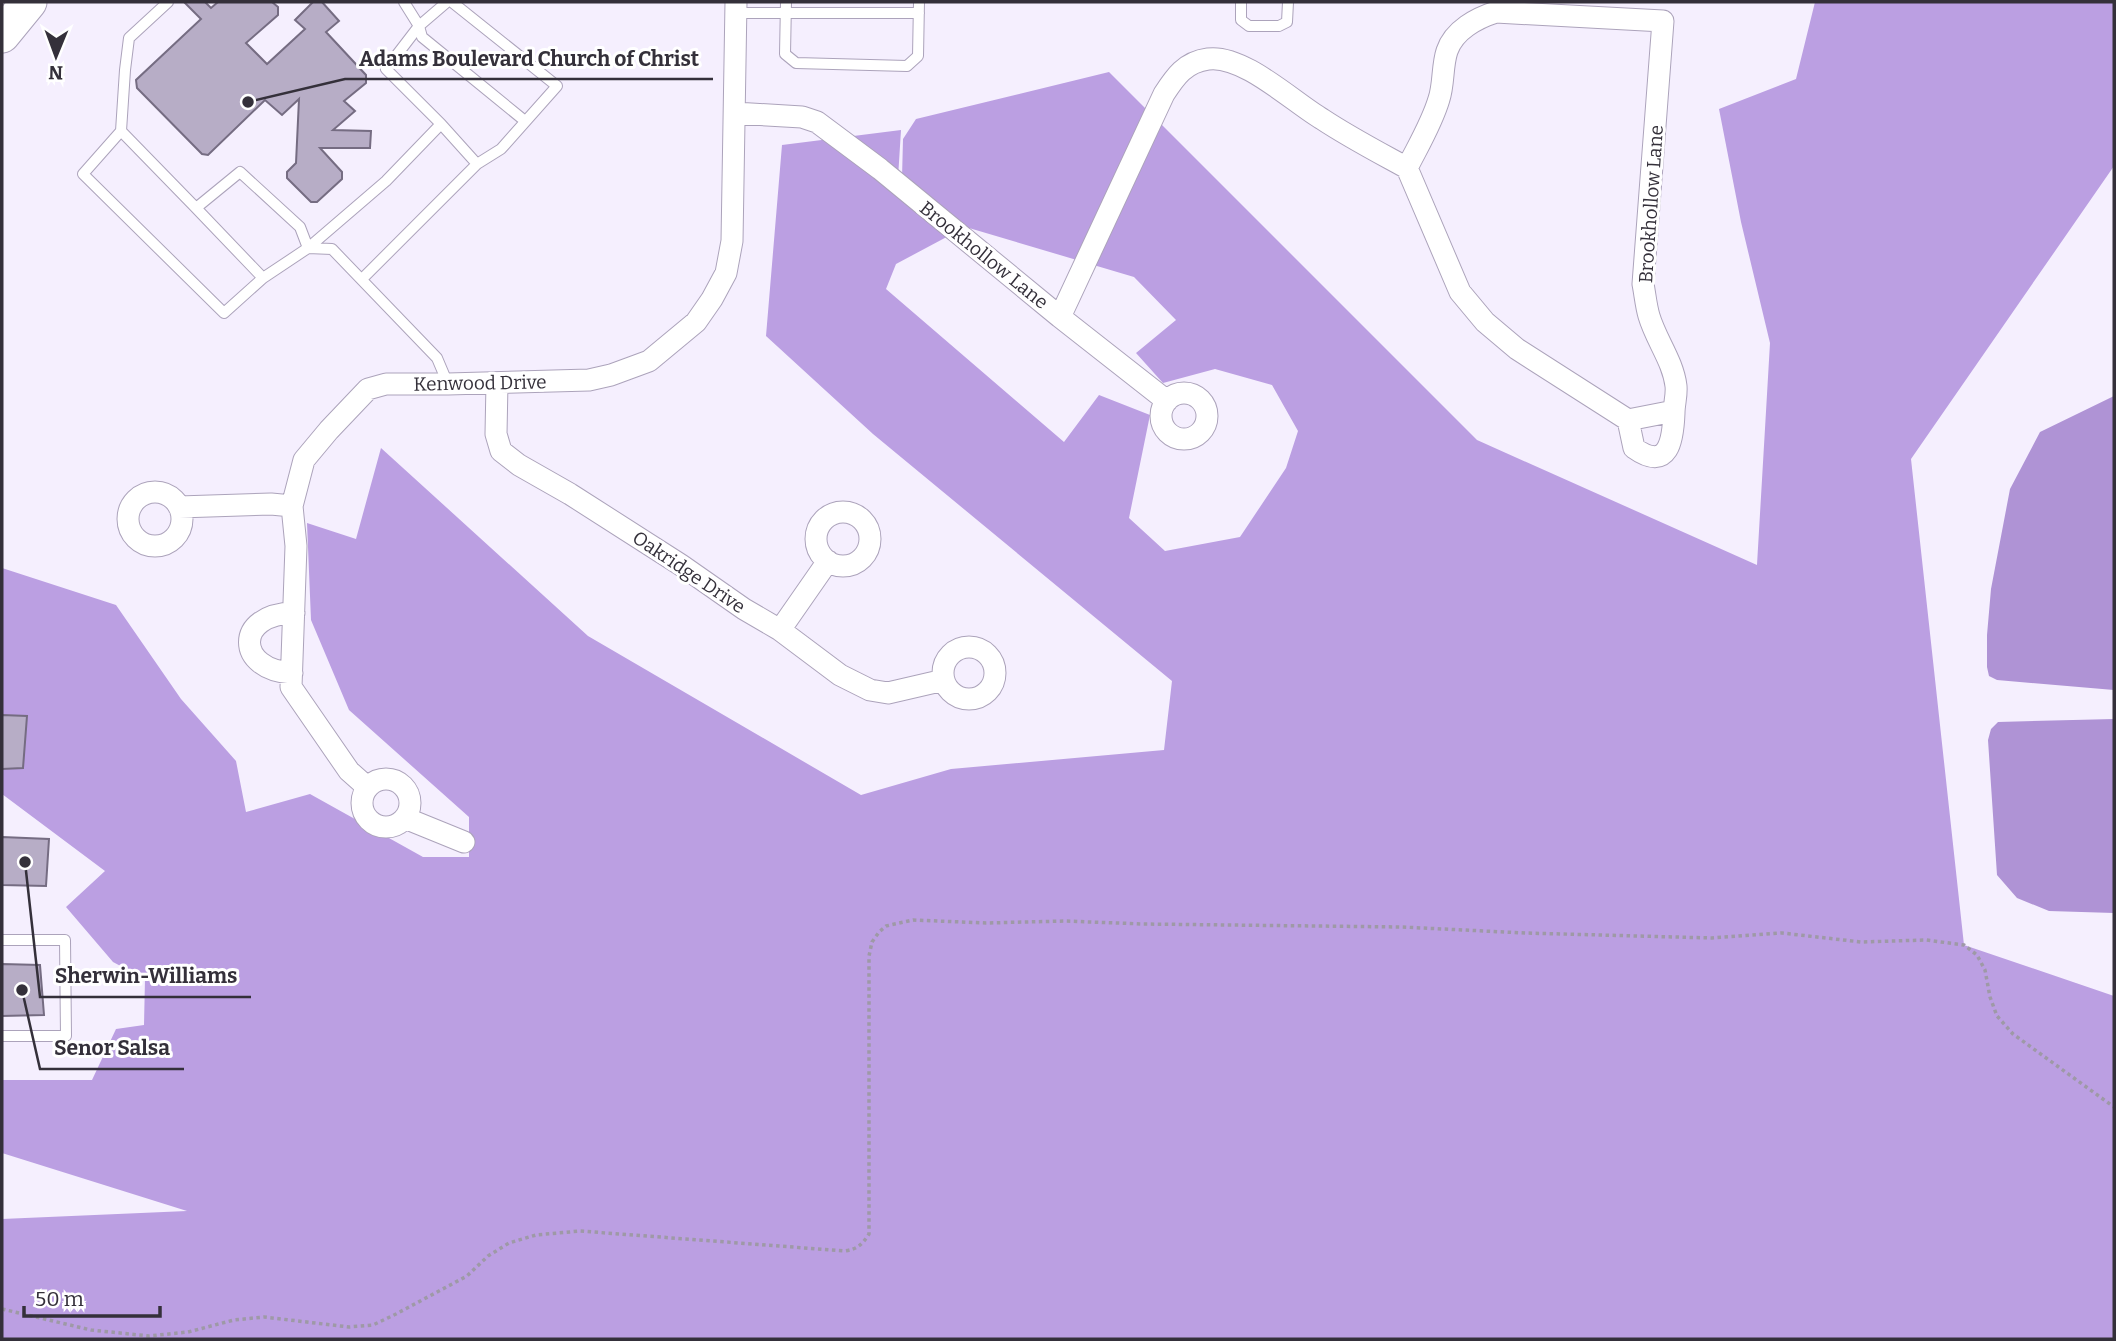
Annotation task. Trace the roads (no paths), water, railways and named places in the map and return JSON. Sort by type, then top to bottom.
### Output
[{"type":"highway","points":[[2,35],[29,2]]},
{"type":"street","name":"Kenwood Drive","points":[[367,787],[349,771],[291,687],[296,546],[292,506],[304,460],[368,389],[386,384],[589,380],[649,361],[696,322],[726,273],[732,241],[736,8]]},
{"type":"street","name":"Brookhollow Lane","points":[[735,113],[802,117],[817,122],[880,169],[1060,317],[1164,94],[1177,73],[1194,64],[1209,58],[1233,62],[1264,78],[1320,118],[1407,168],[1439,99],[1447,50],[1458,34],[1478,18],[1496,12],[1663,21],[1643,284],[1649,316],[1668,358],[1676,386],[1673,437],[1665,452],[1655,457],[1644,455],[1634,448],[1628,420]]},
{"type":"street","points":[[1407,168],[1460,292],[1485,322],[1517,349],[1628,420],[1674,411]]},
{"type":"street","points":[[1060,317],[1167,401]]},
{"type":"street","name":"Oakridge Drive","points":[[497,383],[496,434],[501,451],[519,465],[570,494],[681,565],[744,609],[780,630],[840,675],[870,690],[888,693],[944,680]]},
{"type":"street","points":[[179,507],[271,504],[292,506]]},
{"type":"street","points":[[780,630],[828,561]]},
{"type":"street","points":[[292,673],[279,673],[256,660],[250,634],[261,621],[284,613],[293,613]]},
{"type":"street","points":[[376,780],[400,782],[406,788],[411,803],[405,818],[392,827],[376,825],[369,821],[361,799],[367,787],[376,780]]},
{"type":"street","points":[[405,818],[464,842]]},
{"type":"lane","points":[[168,2],[129,38],[121,131],[83,174],[224,313],[263,278],[308,248],[386,181],[441,124]]},
{"type":"lane","points":[[404,2],[419,26],[422,37],[525,121]]},
{"type":"lane","points":[[447,2],[419,26],[386,69],[477,164]]},
{"type":"lane","points":[[362,279],[477,164],[500,149],[557,86],[453,2]]},
{"type":"lane","points":[[1241,2],[1241,20],[1249,26],[1279,26],[1287,22],[1288,2]]},
{"type":"lane","points":[[736,8],[919,7],[918,56],[907,66],[796,63],[785,54],[786,8]]},
{"type":"lane","points":[[121,131],[263,278]]},
{"type":"lane","points":[[196,208],[240,172],[300,227],[308,248]]},
{"type":"lane","points":[[308,248],[332,249],[437,358],[448,384]]},
{"type":"lane","points":[[2,940],[65,940],[66,1036],[2,1036]]},
{"type":"place","name":"Adams Boulevard Church of Christ","points":[[248,102]]},
{"type":"place","name":"Sherwin-Williams","points":[[25,862]]},
{"type":"place","name":"Senor Salsa","points":[[22,990]]}]
